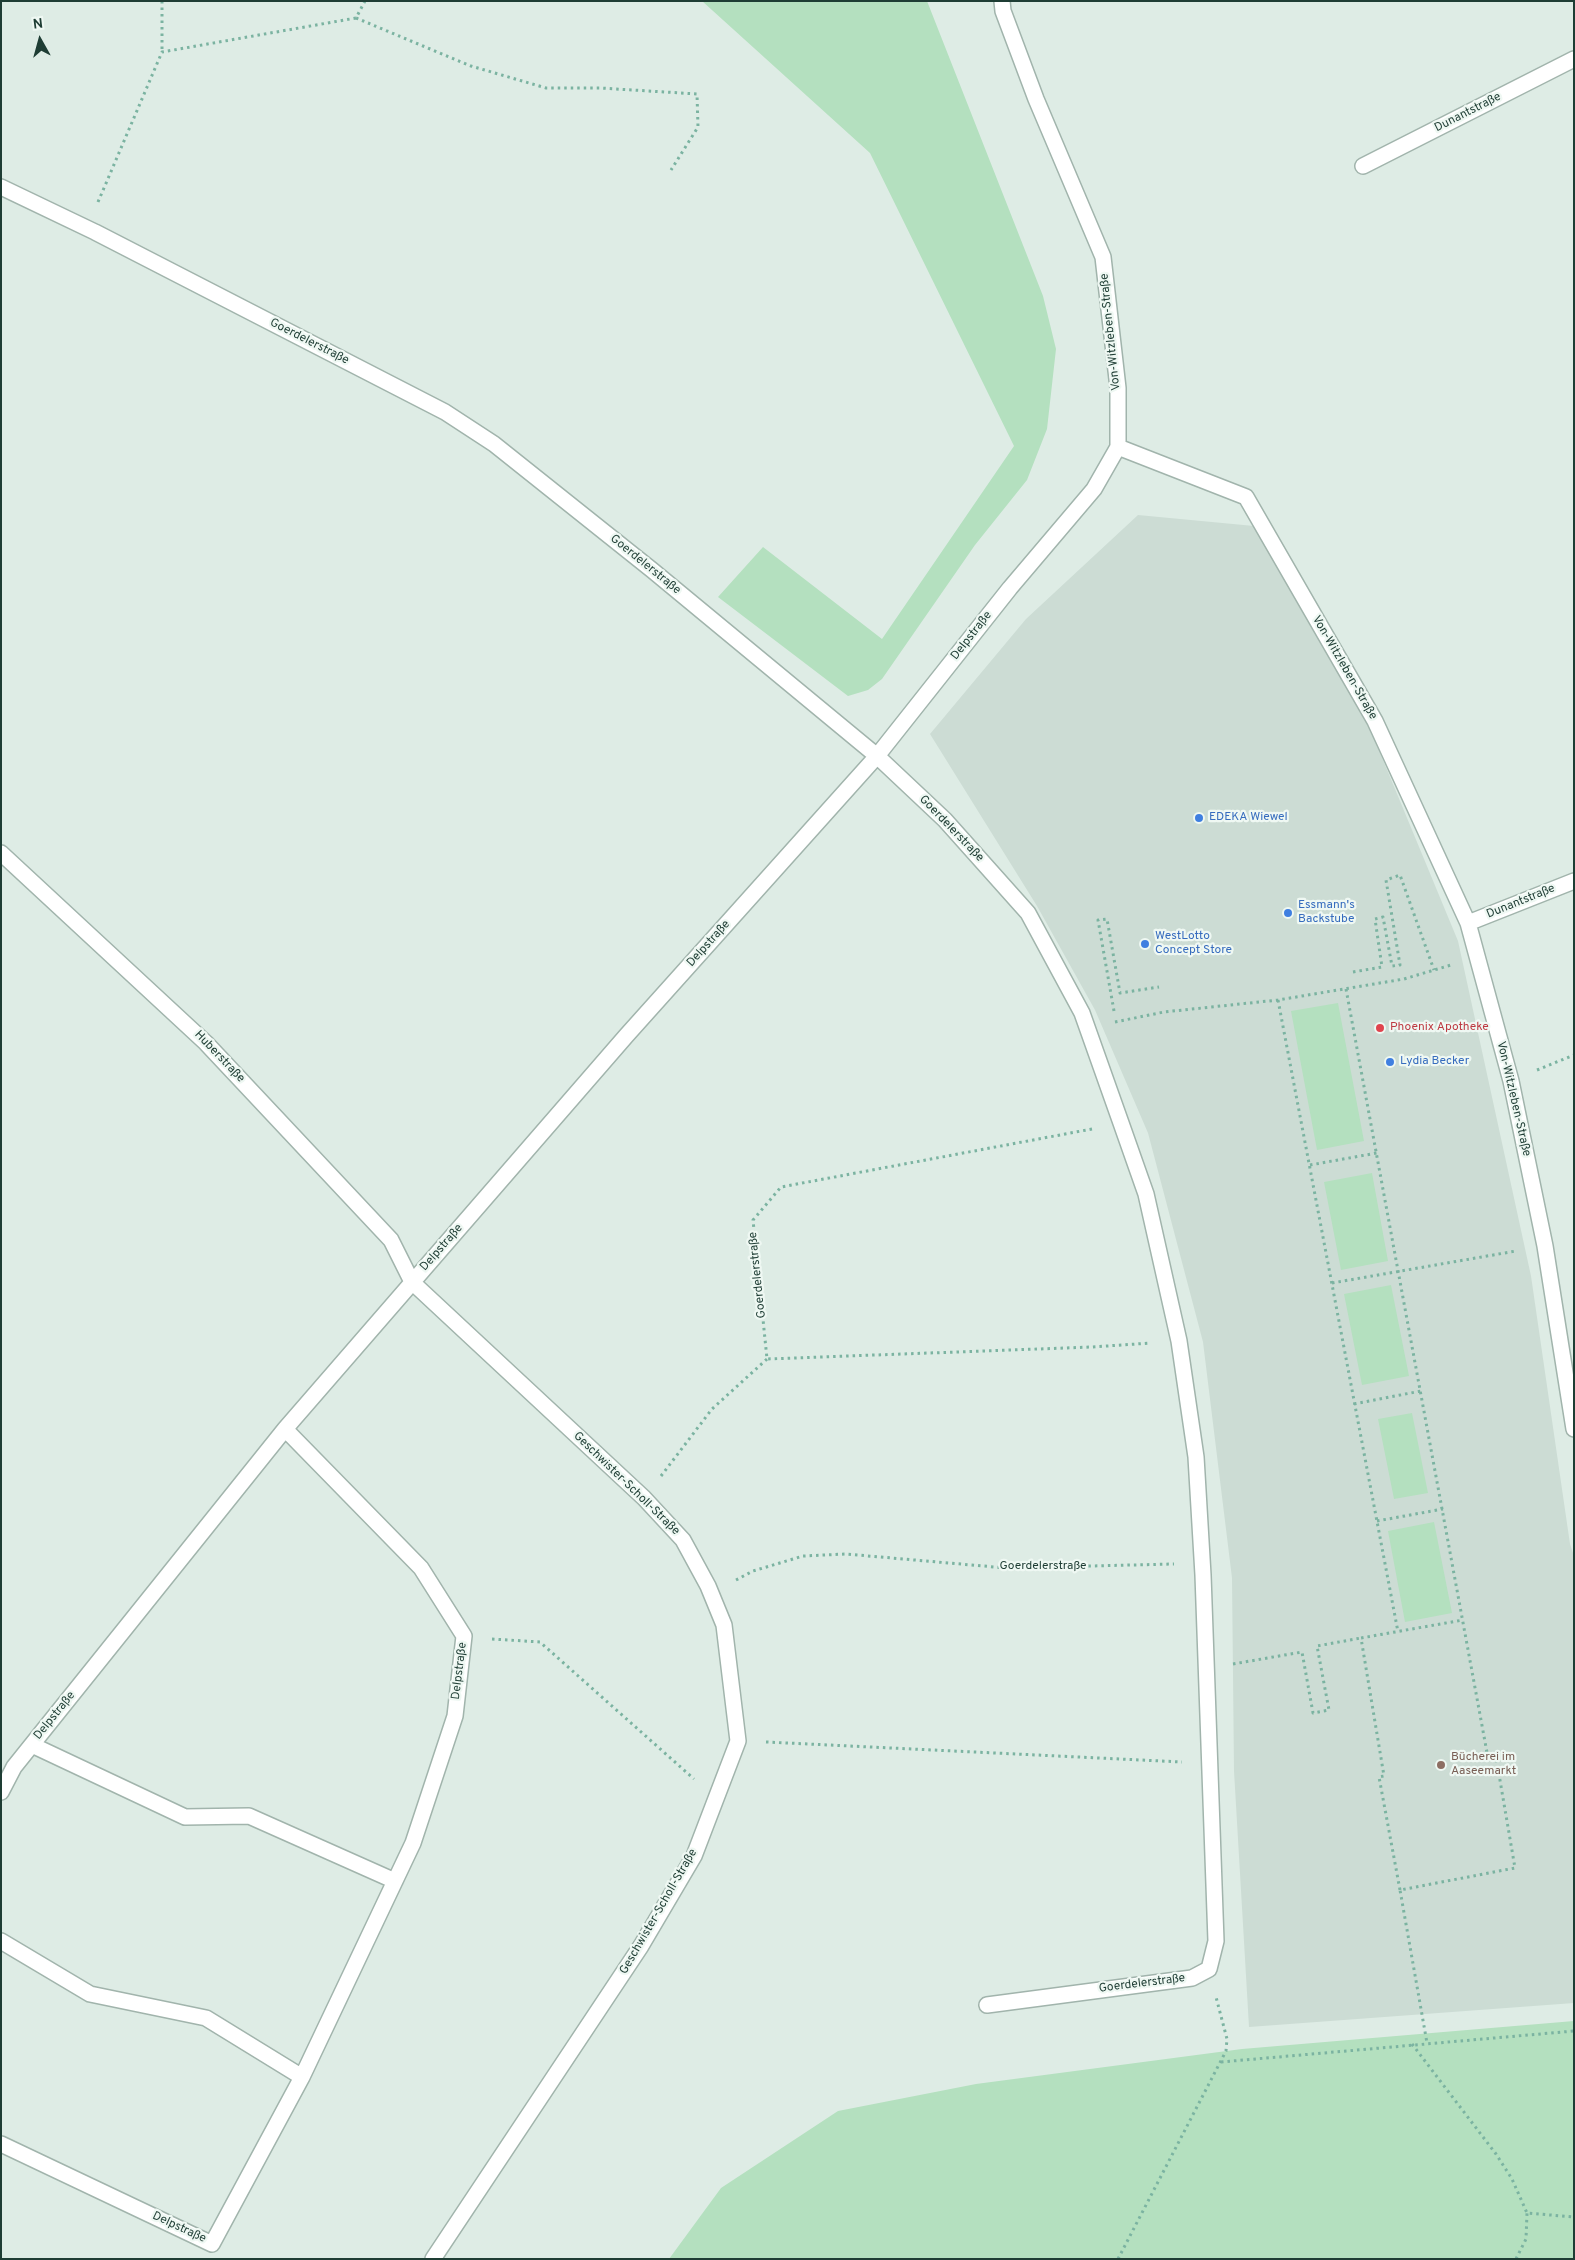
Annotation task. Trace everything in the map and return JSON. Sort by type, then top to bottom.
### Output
[{"type":"street","name":"Von-Witzleben-Straße","points":[[1002,1],[1003,11],[1036,99],[1102,257],[1118,388],[1118,447],[1246,497],[1375,721],[1468,923],[1511,1081],[1545,1246],[1574,1429]]},
{"type":"street","name":"Dunantstraße","points":[[1363,166],[1574,60]]},
{"type":"street","name":"Goerdelerstraße","points":[[1,187],[88,228],[445,412],[494,444],[652,570],[877,756],[945,820],[1028,913],[1082,1013],[1122,1124],[1146,1194],[1179,1341],[1196,1457],[1202,1564],[1216,1941],[1209,1969],[1192,1978],[987,2005]]},
{"type":"street","name":"Delpstraße","points":[[1,1792],[8,1763],[32,1745],[285,1429],[626,1036],[877,756],[1010,588],[1094,489],[1118,447]]},
{"type":"street","name":"Huberstraße","points":[[1,853],[206,1043],[391,1240],[412,1282]]},
{"type":"street","name":"Dunantstraße","points":[[1468,923],[1574,881]]},
{"type":"street","name":"Geschwister-Scholl-Straße","points":[[412,1282],[644,1498],[683,1540],[724,1625],[738,1741],[694,1856],[641,1946],[433,2259]]},
{"type":"street","name":"Delpstraße","points":[[1,2144],[212,2244],[302,2077],[413,1843],[455,1716],[464,1636],[421,1568],[285,1429]]},
{"type":"street","name":"Delpstraße","points":[[32,1745],[185,1817],[249,1816],[395,1881]]},
{"type":"street","points":[[1,1941],[90,1994],[206,2018],[302,2077]]},
{"type":"path","points":[[88,228],[162,52],[162,1]]},
{"type":"path","points":[[356,18],[364,1]]},
{"type":"path","points":[[162,52],[356,18],[471,66],[546,88],[600,88],[697,94],[698,127],[670,170]]},
{"type":"path","points":[[1353,972],[1382,967],[1374,919],[1383,917],[1392,966],[1400,965],[1386,880],[1400,874],[1434,970]]},
{"type":"path","points":[[1116,1022],[1098,920],[1107,919],[1120,994],[1159,987]]},
{"type":"path","points":[[1132,1018],[1164,1012],[1278,1000],[1404,979],[1477,956]]},
{"type":"path","points":[[1346,989],[1488,1758],[1496,1756],[1515,1868],[1400,1890]]},
{"type":"path","points":[[1278,1000],[1398,1632]]},
{"type":"path","points":[[1511,1081],[1574,1055]]},
{"type":"path","name":"Goerdelerstraße","points":[[767,1359],[753,1220],[781,1188],[1122,1124]]},
{"type":"path","points":[[1310,1166],[1377,1153]]},
{"type":"path","points":[[1332,1283],[1489,1257]]},
{"type":"path","points":[[644,1498],[712,1409],[767,1359],[1092,1347],[1179,1341]]},
{"type":"path","points":[[1354,1404],[1421,1391]]},
{"type":"path","points":[[1377,1521],[1443,1509]]},
{"type":"path","name":"Goerdelerstraße","points":[[710,1593],[754,1571],[803,1556],[846,1554],[1006,1568],[1202,1564]]},
{"type":"path","points":[[1206,1669],[1302,1652],[1313,1713],[1329,1710],[1317,1646],[1464,1620]]},
{"type":"path","points":[[464,1636],[540,1642],[716,1799]]},
{"type":"path","points":[[1361,1638],[1384,1776],[1379,1777],[1427,2043]]},
{"type":"path","points":[[738,1741],[1209,1764]]},
{"type":"path","points":[[1118,2259],[1226,2051],[1227,2039],[1209,1969]]},
{"type":"path","points":[[1220,2062],[1574,2031]]},
{"type":"path","points":[[1412,2044],[1496,2154],[1512,2179],[1527,2213],[1526,2239],[1516,2259]]},
{"type":"path","points":[[1527,2213],[1574,2217]]},
{"type":"shaded area","points":[[1138,515],[1254,526],[1371,731],[1458,941],[1531,1276],[1570,1544],[1574,1556],[1574,2003],[1249,2027],[1234,1771],[1232,1578],[1203,1342],[1148,1133],[1095,1010],[1037,906],[930,734],[1026,619]]},
{"type":"green space","points":[[702,1],[927,1],[1043,296],[1056,349],[1047,429],[1027,480],[975,545],[882,679],[868,690],[848,696],[718,597],[763,547],[882,639],[1014,446],[870,153]]},
{"type":"green space","points":[[1338,1003],[1364,1141],[1317,1150],[1291,1011]]},
{"type":"green space","points":[[1372,1173],[1388,1261],[1341,1270],[1324,1182]]},
{"type":"green space","points":[[1391,1285],[1409,1376],[1362,1385],[1344,1294]]},
{"type":"green space","points":[[1412,1413],[1428,1493],[1394,1499],[1378,1419]]},
{"type":"green space","points":[[1434,1522],[1452,1613],[1405,1622],[1388,1531]]},
{"type":"green space","points":[[1574,2021],[1574,2259],[669,2259],[721,2188],[838,2111],[976,2084],[1242,2049]]},
{"type":"place","name":"EDEKA Wiewel","points":[[1199,818]]},
{"type":"place","name":"Essmann's Backstube","points":[[1288,913]]},
{"type":"place","name":"WestLotto Concept Store","points":[[1145,944]]},
{"type":"place","name":"Phoenix Apotheke","points":[[1380,1028]]},
{"type":"place","name":"Lydia Becker","points":[[1390,1062]]},
{"type":"place","name":"Bücherei im Aaseemarkt","points":[[1441,1765]]}]
